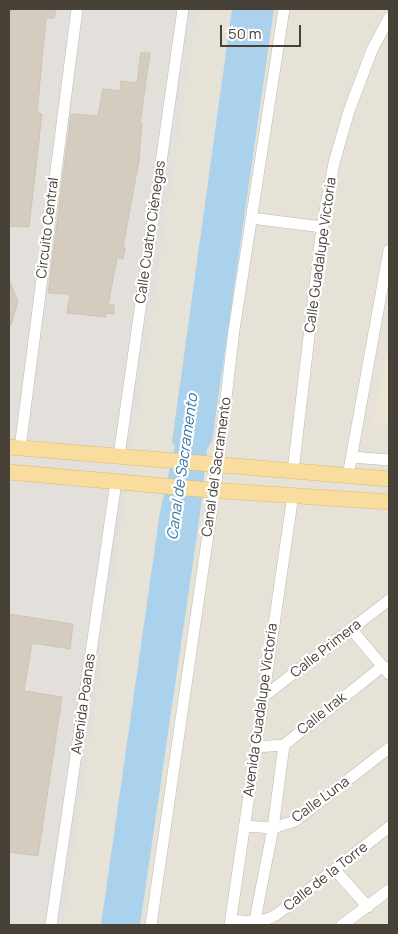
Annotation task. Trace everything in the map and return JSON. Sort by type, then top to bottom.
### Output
[{"type":"main road","points":[[14,448],[389,479]]},
{"type":"main road","points":[[56,476],[58,451]]},
{"type":"main road","points":[[9,472],[212,490],[389,502]]},
{"type":"street","name":"Circuito Central","points":[[14,448],[77,9]]},
{"type":"street","name":"Calle Cuatro Ciénegas","points":[[119,456],[184,9]]},
{"type":"street","name":"Canal del Sacramento","points":[[151,925],[215,465],[284,9]]},
{"type":"street","name":"Calle Guadalupe Victoria","points":[[293,471],[322,227],[334,163],[349,111],[372,50],[389,18]]},
{"type":"street","points":[[251,218],[322,227]]},
{"type":"street","points":[[348,476],[389,250]]},
{"type":"street","points":[[352,457],[389,460]]},
{"type":"street","name":"Avenida Poanas","points":[[51,925],[116,482]]},
{"type":"street","name":"Avenida Guadalupe Victoria","points":[[230,922],[293,495]]},
{"type":"street","name":"Calle Primera","points":[[263,697],[389,600]]},
{"type":"street","points":[[351,629],[386,670]]},
{"type":"street","name":"Calle Irak","points":[[256,747],[284,745],[386,670]]},
{"type":"street","name":"Avenida Guadalupe Victoria","points":[[255,924],[273,828],[284,745]]},
{"type":"street","name":"Calle Luna","points":[[244,826],[273,828],[304,816],[389,748]]},
{"type":"street","name":"Calle de la Torre","points":[[230,922],[255,924],[266,921],[336,870],[389,827]]},
{"type":"street","points":[[336,870],[368,907]]},
{"type":"street","points":[[342,925],[389,890]]},
{"type":"shaded area","points":[[9,9],[389,9],[389,925],[9,925]]},
{"type":"shaded area","points":[[9,9],[197,9],[63,925],[9,925]]},
{"type":"shaded area","points":[[389,341],[389,425],[373,424]]},
{"type":"water","name":"Canal de Sacramento","points":[[232,9],[274,9],[212,441],[207,449],[200,514],[140,925],[101,925],[160,512],[175,446],[172,442]]},
{"type":"building","points":[[9,9],[56,9],[54,18],[46,18],[37,113],[42,114],[29,227],[9,226]]},
{"type":"building","points":[[141,53],[150,53],[140,123],[142,123],[139,160],[123,247],[125,248],[123,259],[117,258],[108,305],[114,304],[114,314],[106,313],[105,317],[67,313],[70,294],[48,293],[71,114],[98,116],[103,89],[120,91],[121,81],[137,83]]},
{"type":"building","points":[[9,280],[18,301],[11,325],[9,325]]},
{"type":"building","points":[[9,614],[73,624],[70,649],[32,643],[24,691],[62,697],[38,856],[9,852]]}]
